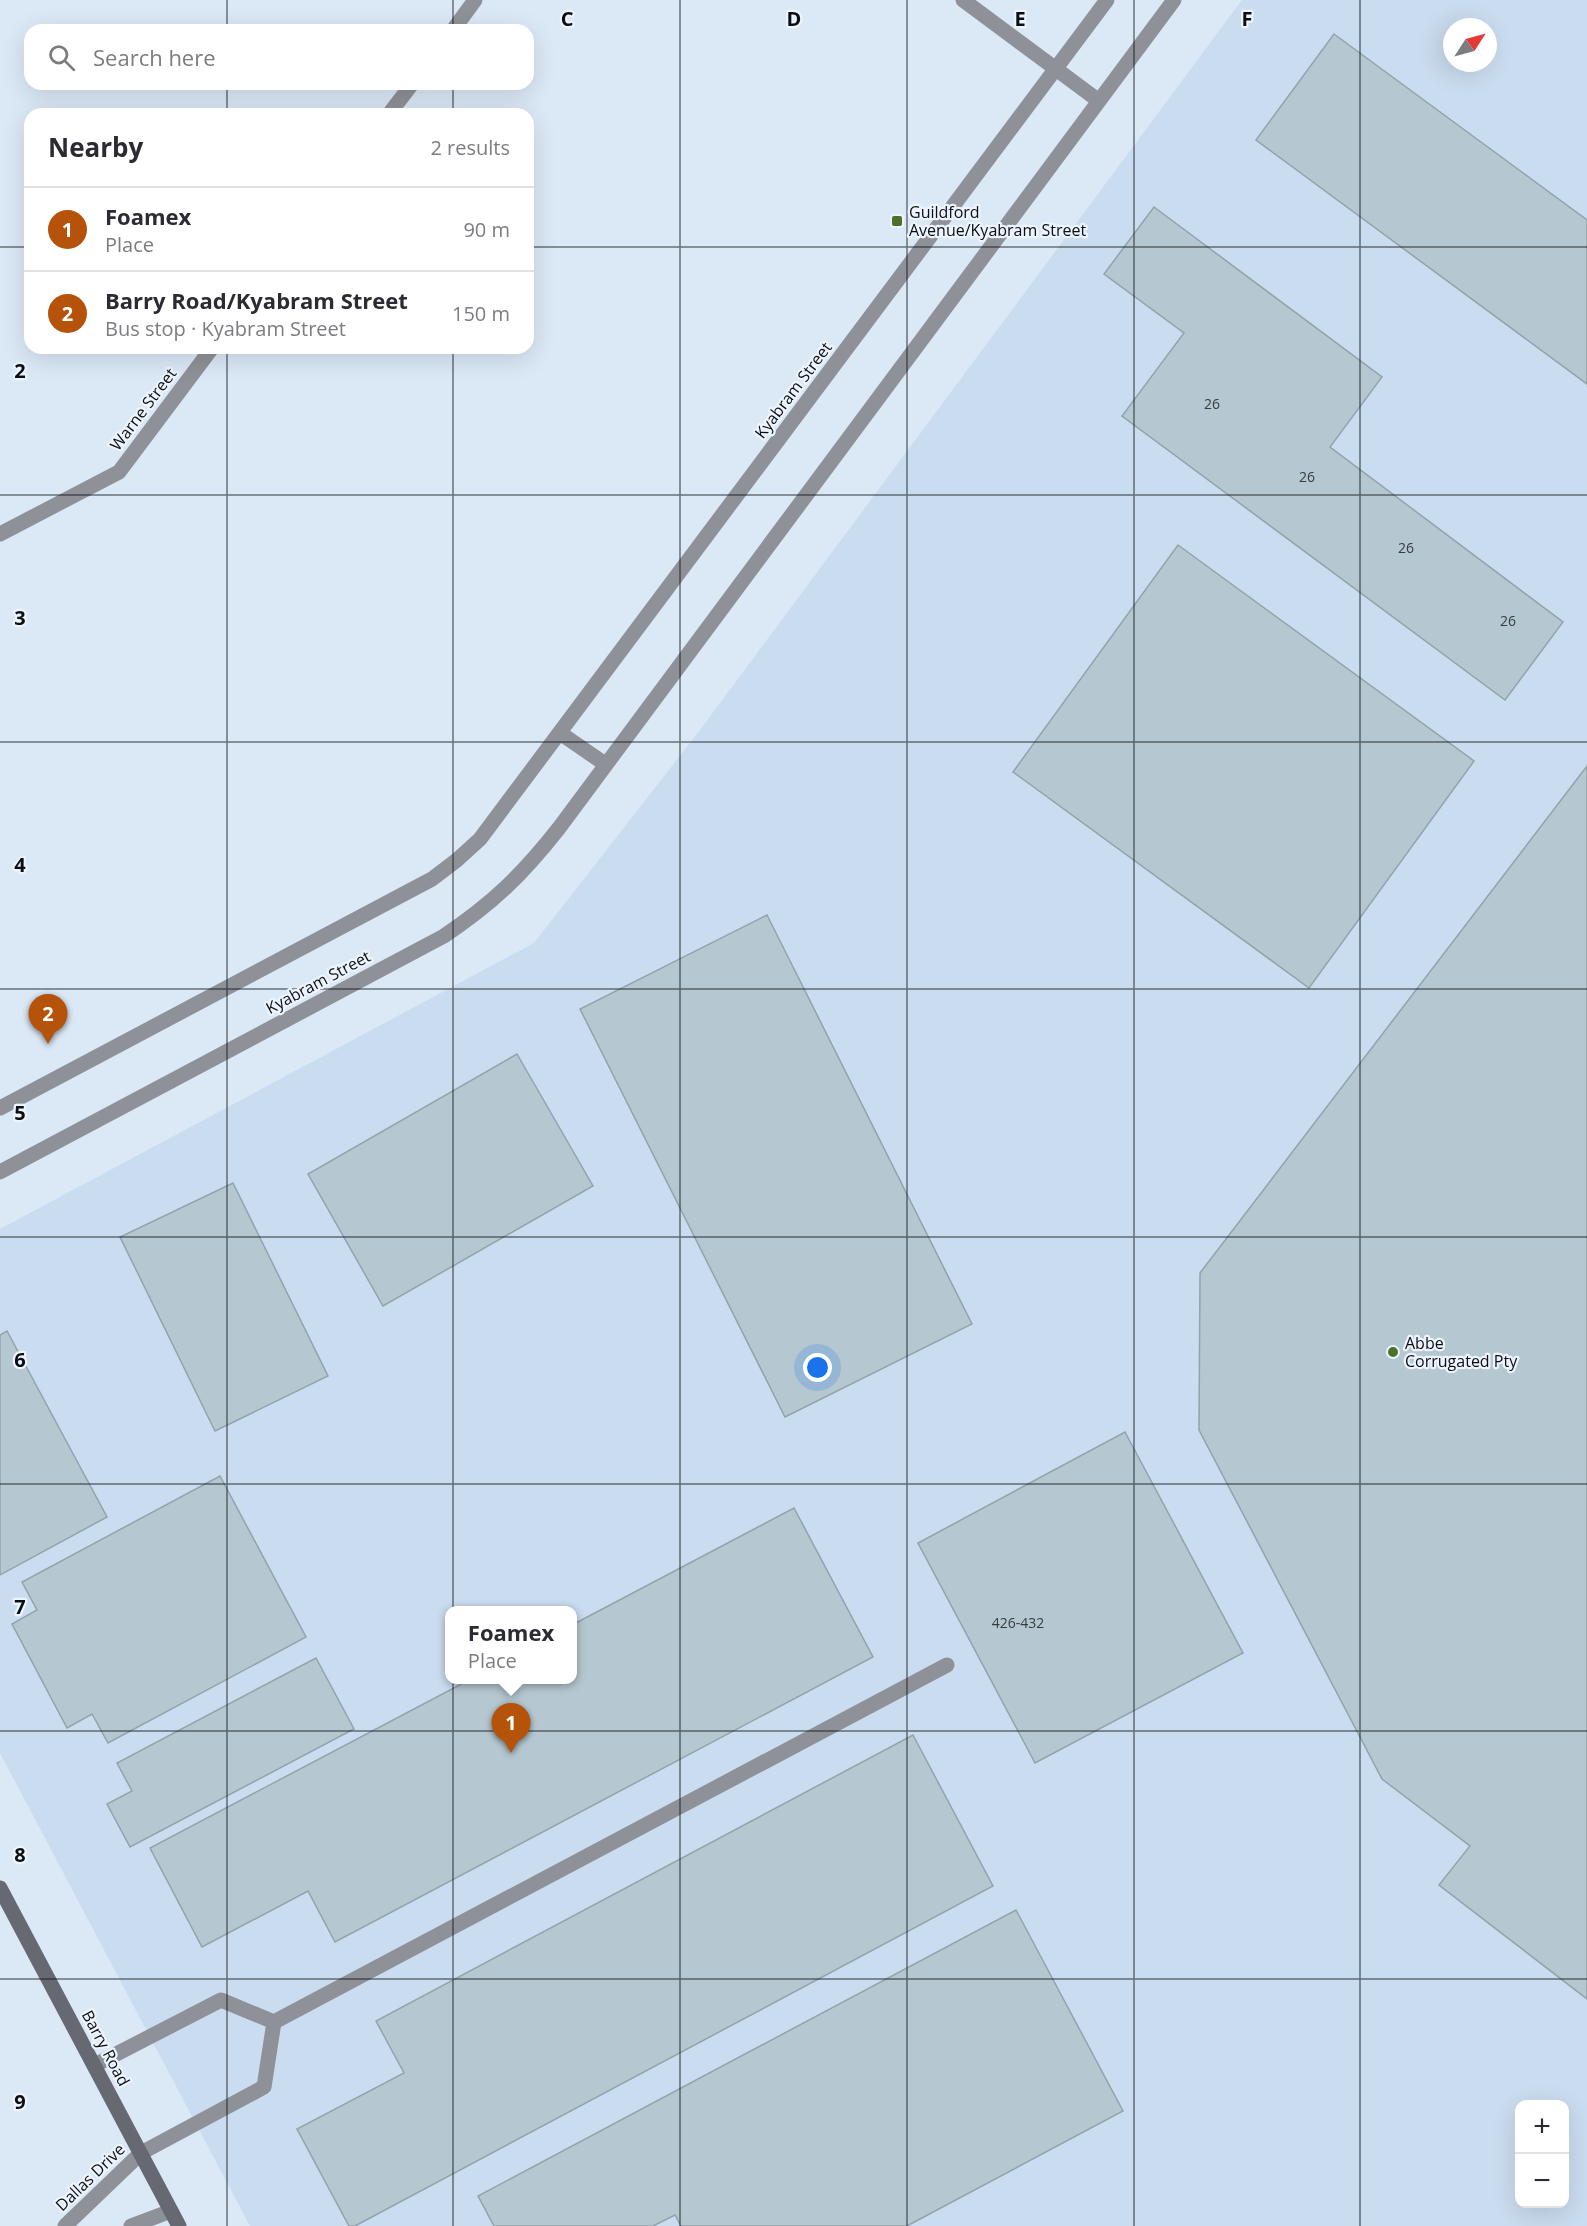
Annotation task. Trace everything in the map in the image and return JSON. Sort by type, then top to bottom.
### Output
[{"type":"main road","name":"Barry Road","points":[[0,1888],[179,2226]]},
{"type":"street","points":[[458,24],[476,0]]},
{"type":"street","points":[[963,0],[1099,101]]},
{"type":"street","name":"Kyabram Street","points":[[0,1108],[432,879],[480,839],[1107,0]]},
{"type":"street","name":"Kyabram Street","points":[[0,1172],[444,936],[468,920],[507,888],[535,858],[1174,0]]},
{"type":"street","points":[[394,108],[407,90]]},
{"type":"street","name":"Warne Street","points":[[0,534],[119,472],[208,354]]},
{"type":"street","points":[[560,733],[605,764]]},
{"type":"street","points":[[94,2065],[221,2000],[274,2022],[947,1665]]},
{"type":"street","name":"Dallas Drive","points":[[65,2226],[141,2153],[264,2087],[274,2022]]},
{"type":"street","points":[[131,2226],[171,2211]]},
{"type":"shaded area","points":[[1242,0],[1587,0],[1587,2226],[250,2226],[0,1753],[0,1229],[534,943],[700,730]]},
{"type":"building","points":[[1334,34],[1587,220],[1587,384],[1256,140]]},
{"type":"building","points":[[1154,207],[1382,377],[1330,447],[1563,622],[1505,700],[1122,416],[1184,333],[1104,274]]},
{"type":"building","points":[[1178,545],[1474,761],[1309,988],[1013,772]]},
{"type":"building","name":"Abbe Corrugated Pty","points":[[1587,766],[1587,1999],[1439,1885],[1470,1846],[1382,1779],[1199,1430],[1200,1273]]},
{"type":"building","points":[[767,915],[972,1324],[785,1417],[580,1009]]},
{"type":"building","points":[[517,1054],[593,1186],[383,1306],[308,1174]]},
{"type":"building","points":[[233,1183],[328,1376],[215,1431],[120,1237]]},
{"type":"building","points":[[7,1331],[107,1517],[0,1575],[0,1335]]},
{"type":"building","points":[[1125,1432],[1243,1653],[1035,1763],[918,1543]]},
{"type":"building","points":[[220,1476],[306,1637],[108,1743],[92,1714],[67,1728],[12,1624],[37,1610],[22,1582]]},
{"type":"building","points":[[794,1508],[873,1657],[335,1942],[308,1891],[202,1947],[150,1848],[461,1684],[577,1684],[577,1622]]},
{"type":"building","points":[[316,1658],[354,1729],[130,1847],[107,1804],[132,1791],[117,1763]]},
{"type":"building","points":[[913,1735],[993,1886],[355,2226],[349,2226],[297,2129],[404,2073],[376,2021]]},
{"type":"building","points":[[1016,1910],[1123,2111],[907,2226],[681,2226],[675,2215],[653,2226],[494,2226],[478,2196]]},
{"type":"place","name":"Guildford Avenue/Kyabram Street","points":[[897,221]]},
{"type":"place","name":"Barry Road/Kyabram Street","points":[[48,1044]]},
{"type":"place","name":"Abbe Corrugated Pty","points":[[1393,1352]]},
{"type":"place","name":"Foamex","points":[[511,1753]]}]
